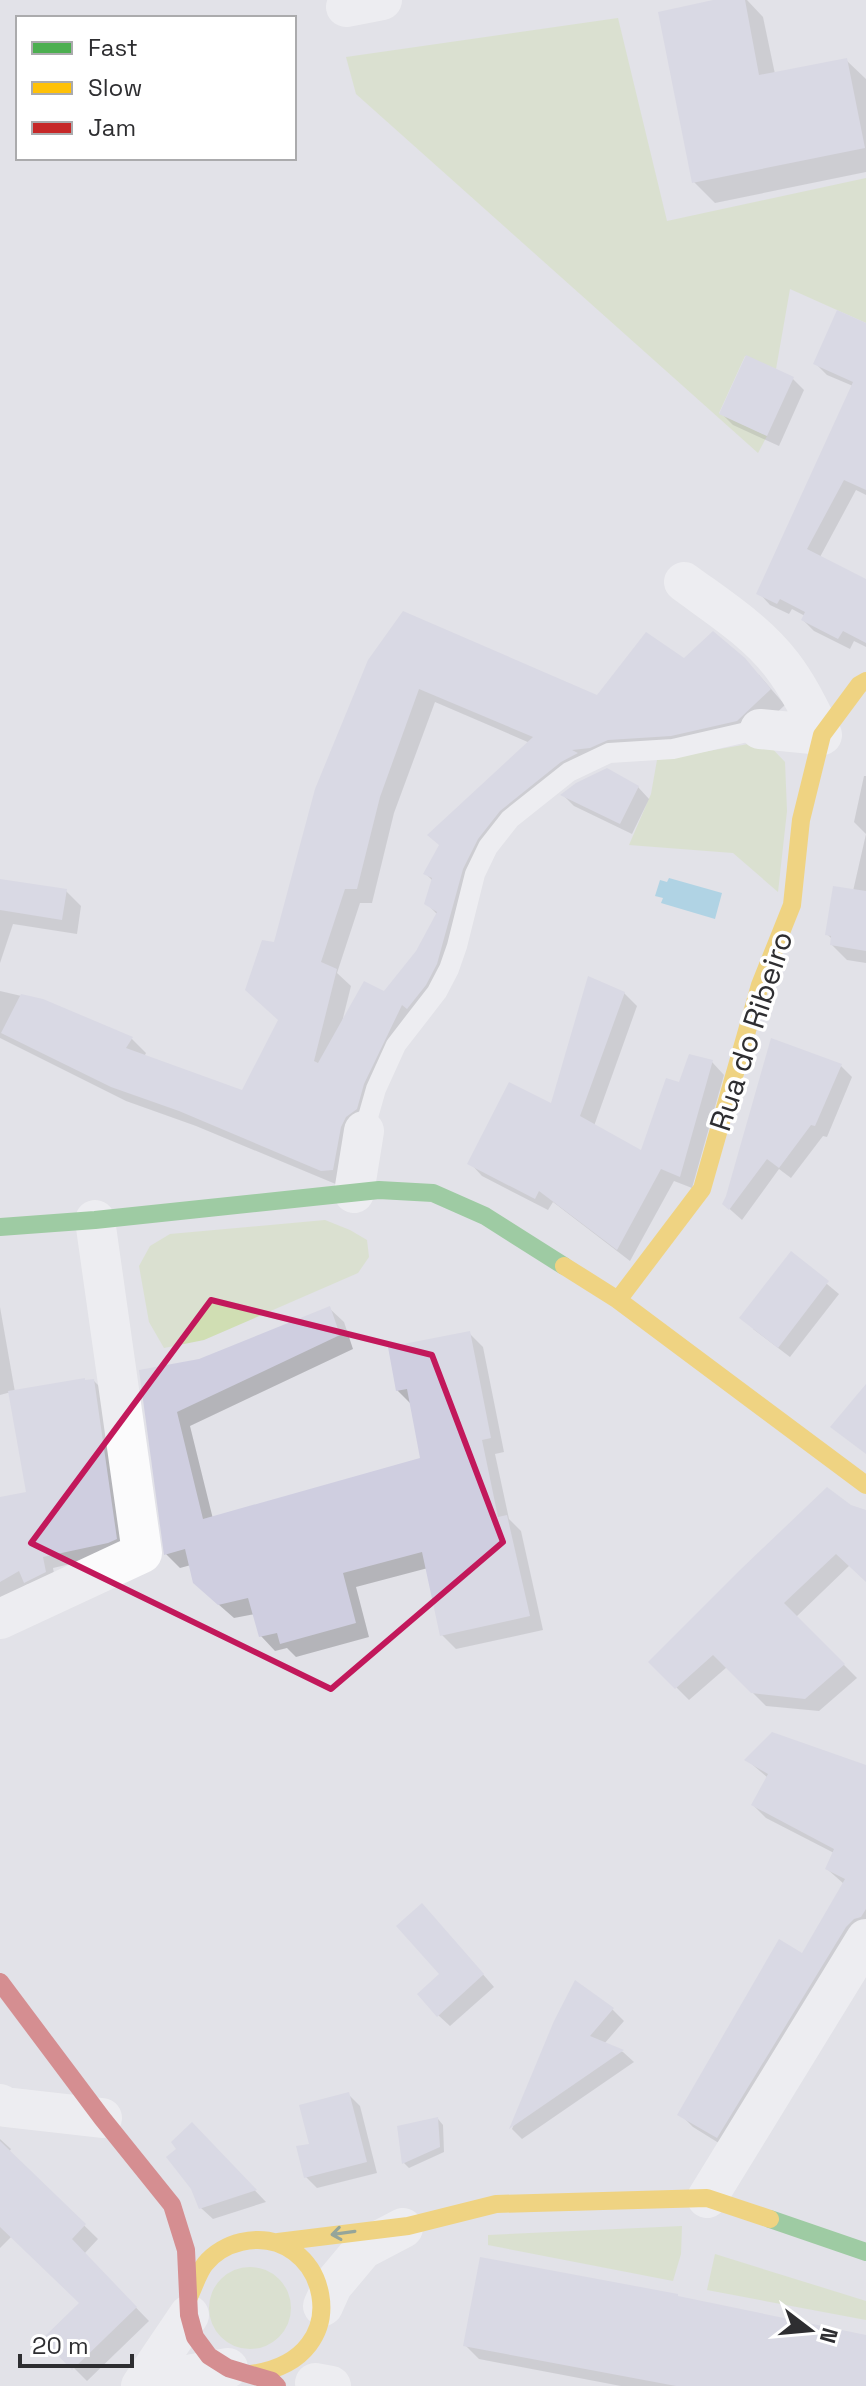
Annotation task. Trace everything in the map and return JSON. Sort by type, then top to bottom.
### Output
[{"type":"street","points":[[684,582],[749,630],[782,664],[822,735]]},
{"type":"street","name":"Rua do Ribeiro","points":[[618,1300],[702,1189],[760,985],[792,905],[801,820],[822,735],[859,685],[866,681]]},
{"type":"street","points":[[760,729],[822,735]]},
{"type":"street","points":[[354,1193],[364,1131]]},
{"type":"street","points":[[0,1227],[379,1190],[433,1193],[485,1216],[618,1300],[866,1485]]},
{"type":"street","points":[[0,1619],[142,1553],[95,1220]]},
{"type":"street","points":[[707,2198],[866,1939]]},
{"type":"street","points":[[0,1982],[172,2205],[186,2250],[189,2306],[195,2337],[209,2356],[240,2371],[272,2381],[310,2377]]},
{"type":"street","points":[[0,2104],[102,2118]]},
{"type":"street","points":[[223,2229],[278,2242],[408,2226],[496,2204],[707,2198],[866,2252]]},
{"type":"street","points":[[172,2205],[198,2219]]},
{"type":"street","points":[[310,2377],[323,2306],[332,2286],[363,2249],[408,2226]]},
{"type":"street","points":[[141,2386],[189,2306],[194,2278],[205,2261],[220,2249],[238,2241],[258,2239]]},
{"type":"street","points":[[278,2242],[296,2252],[310,2267],[320,2285],[323,2306]]},
{"type":"street","points":[[165,2386],[193,2374],[274,2371],[294,2361],[310,2377]]},
{"type":"lane","points":[[364,1131],[376,1089],[396,1045],[437,992],[449,969],[475,874],[488,847],[510,819],[569,772],[609,753],[673,749],[760,729]]},
{"type":"highlighted area","points":[[211,1300],[432,1355],[503,1542],[331,1689],[31,1543]]},
{"type":"green space","points":[[618,18],[667,221],[866,178],[866,323],[790,289],[776,369],[745,356],[719,413],[767,436],[758,453],[356,94],[346,57]]},
{"type":"green space","points":[[765,741],[785,762],[787,811],[778,892],[733,853],[629,845],[651,794],[657,760]]},
{"type":"green space","points":[[325,1220],[367,1240],[369,1257],[358,1273],[204,1340],[164,1348],[149,1322],[139,1266],[150,1246],[170,1234]]},
{"type":"green space","points":[[682,2226],[681,2254],[673,2281],[488,2245],[488,2235]]},
{"type":"green space","points":[[715,2254],[866,2301],[866,2320],[707,2290]]},
{"type":"green space","points":[[242,2267],[258,2267],[273,2274],[284,2285],[291,2308],[288,2324],[279,2337],[258,2349],[242,2349],[227,2342],[216,2331],[209,2316],[209,2300],[216,2285],[227,2274]]},
{"type":"water","points":[[669,878],[722,893],[715,919],[661,903],[663,898],[655,896],[660,880],[667,882]]},
{"type":"building","points":[[713,0],[745,0],[759,75],[847,58],[865,148],[692,183],[658,12]]},
{"type":"building","points":[[837,310],[866,323],[866,490],[844,480],[807,549],[866,579],[866,643],[843,631],[838,639],[801,620],[805,612],[780,599],[777,604],[756,594],[853,382],[813,364]]},
{"type":"building","points":[[746,355],[794,377],[767,436],[719,414]]},
{"type":"building","points":[[403,611],[597,695],[646,632],[684,658],[713,631],[745,658],[771,689],[737,721],[671,736],[608,740],[590,748],[572,750],[578,753],[561,762],[500,811],[478,839],[463,869],[437,964],[426,985],[407,1009],[402,1005],[364,1084],[357,1109],[346,1117],[341,1127],[333,1170],[321,1171],[179,1111],[111,1087],[1,1033],[21,994],[43,999],[133,1037],[126,1048],[242,1090],[278,1020],[245,990],[262,940],[274,942],[315,789],[368,660]],"holes":[[[419,689],[533,737],[427,835],[439,845],[423,874],[432,878],[424,904],[437,912],[416,951],[384,991],[364,981],[318,1063],[314,1061],[337,969],[321,962],[345,889],[357,889],[380,797]]]},
{"type":"building","points":[[607,768],[639,786],[620,824],[560,795],[576,783]]},
{"type":"building","points":[[0,879],[67,889],[62,920],[0,910]]},
{"type":"building","points":[[833,886],[866,891],[866,951],[830,945],[831,936],[825,935]]},
{"type":"building","points":[[588,976],[625,992],[580,1116],[641,1150],[666,1078],[679,1082],[689,1054],[713,1060],[680,1177],[661,1169],[617,1250],[539,1191],[535,1199],[467,1164],[509,1082],[551,1103]]},
{"type":"building","points":[[771,1038],[842,1064],[815,1126],[811,1125],[779,1168],[767,1159],[729,1210],[722,1204]]},
{"type":"building","points":[[791,1251],[829,1281],[778,1348],[739,1318]]},
{"type":"building","points":[[330,1306],[340,1335],[177,1412],[203,1519],[420,1458],[407,1389],[396,1391],[388,1347],[470,1331],[491,1438],[482,1440],[498,1517],[507,1515],[530,1616],[440,1636],[422,1552],[343,1573],[356,1623],[280,1644],[277,1633],[259,1637],[248,1598],[218,1605],[193,1583],[185,1549],[164,1555],[139,1370],[199,1359]]},
{"type":"building","points":[[94,1379],[117,1539],[43,1557],[46,1572],[24,1583],[19,1571],[0,1582],[0,1497],[26,1492],[8,1391]]},
{"type":"building","points":[[866,1384],[866,1454],[830,1427]]},
{"type":"building","points":[[827,1487],[851,1505],[866,1510],[866,1582],[836,1554],[784,1603],[845,1664],[805,1699],[751,1693],[713,1655],[675,1689],[648,1662]]},
{"type":"building","points":[[772,1732],[866,1765],[866,1909],[861,1917],[846,1927],[717,2138],[677,2115],[779,1939],[802,1953],[845,1879],[825,1869],[834,1849],[751,1805],[768,1774],[744,1760]]},
{"type":"building","points":[[422,1903],[484,1974],[437,2017],[417,1994],[439,1974],[396,1926]]},
{"type":"building","points":[[575,1980],[614,2008],[590,2036],[624,2050],[509,2129],[554,2021]]},
{"type":"building","points":[[349,2092],[367,2162],[304,2178],[296,2146],[309,2144],[299,2105]]},
{"type":"building","points":[[438,2117],[440,2147],[402,2164],[397,2126]]},
{"type":"building","points":[[192,2122],[257,2190],[199,2209],[191,2189],[166,2157],[176,2149],[171,2142]]},
{"type":"building","points":[[0,2141],[86,2224],[72,2239],[137,2307],[72,2370],[42,2339],[79,2303],[0,2227]]},
{"type":"building","points":[[480,2257],[678,2294],[866,2335],[866,2386],[676,2386],[463,2346]]},
{"type":"traffic: fast","points":[[0,1227],[379,1190],[433,1193],[485,1216],[564,1266]]},
{"type":"traffic: fast","points":[[770,2219],[866,2252]]},
{"type":"traffic: slow","points":[[618,1300],[702,1189],[760,985],[792,905],[801,820],[822,735],[859,685],[866,681]]},
{"type":"traffic: slow","points":[[564,1266],[618,1300],[866,1485]]},
{"type":"traffic: slow","points":[[278,2242],[408,2226],[496,2204],[707,2198],[770,2219]]},
{"type":"traffic: slow","points":[[189,2297],[209,2260],[241,2242],[270,2241],[294,2252],[311,2271],[320,2295],[320,2320],[309,2344],[286,2363],[251,2374]]},
{"type":"traffic: jam","points":[[0,1982],[172,2205],[186,2250],[189,2315],[195,2337],[209,2356],[228,2368],[272,2381],[277,2386]]}]
